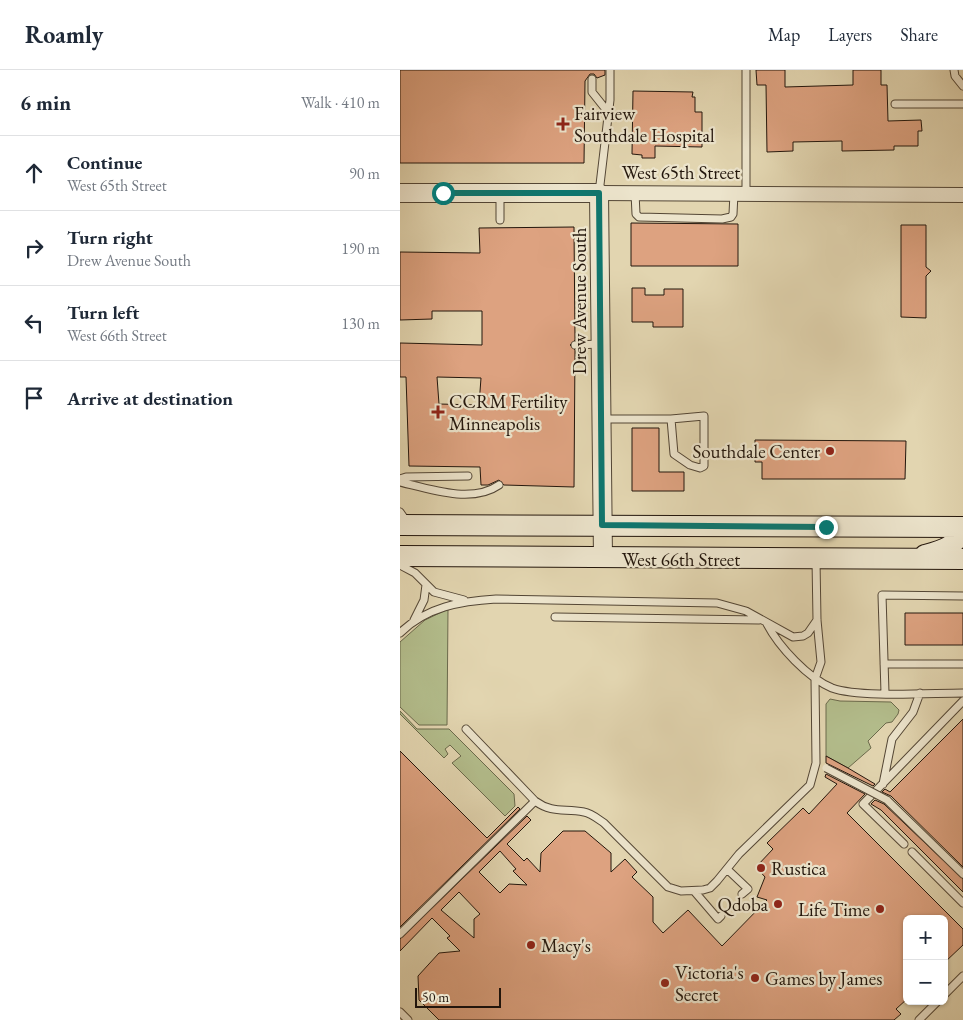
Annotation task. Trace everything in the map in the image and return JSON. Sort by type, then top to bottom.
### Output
[{"type":"main road","name":"West 66th Street","points":[[403,520],[602,525],[963,526]]},
{"type":"main road","points":[[792,526],[804,537],[816,560]]},
{"type":"main road","points":[[908,560],[944,550],[959,538],[963,526]]},
{"type":"main road","name":"West 66th Street","points":[[400,556],[963,560]]},
{"type":"street","name":"West 65th Street","points":[[400,193],[963,194]]},
{"type":"street","name":"Drew Avenue South","points":[[599,193],[603,558]]},
{"type":"lane","points":[[599,193],[608,112],[610,70]]},
{"type":"lane","points":[[635,193],[636,214],[639,217],[731,218],[740,193],[746,70]]},
{"type":"lane","points":[[956,72],[963,86]]},
{"type":"lane","points":[[592,79],[592,92],[608,112]]},
{"type":"lane","points":[[894,104],[963,104]]},
{"type":"lane","points":[[500,193],[500,220]]},
{"type":"lane","points":[[575,345],[600,344]]},
{"type":"lane","points":[[601,419],[671,419],[704,416],[704,466],[700,468],[690,465],[674,454],[671,419]]},
{"type":"lane","points":[[400,481],[406,476],[468,476]]},
{"type":"lane","points":[[400,481],[434,491],[466,494],[492,491],[500,485]]},
{"type":"lane","points":[[466,729],[535,801],[552,810],[584,812],[595,817],[604,823],[668,887],[694,892],[710,888],[728,870],[740,854],[810,785],[816,763],[815,679],[821,662],[817,620],[816,560]]},
{"type":"lane","points":[[400,565],[415,572],[434,592],[465,600],[718,602],[733,606],[793,637],[803,636],[817,620]]},
{"type":"lane","points":[[414,621],[424,600],[426,585]]},
{"type":"lane","points":[[885,692],[882,595],[963,596]]},
{"type":"lane","points":[[400,633],[414,621],[444,607],[465,600]]},
{"type":"lane","points":[[555,617],[763,622]]},
{"type":"lane","points":[[763,622],[776,640],[815,679],[841,690],[963,692]]},
{"type":"lane","points":[[884,664],[963,664]]},
{"type":"lane","points":[[883,784],[892,738],[913,712],[920,692]]},
{"type":"lane","points":[[904,844],[863,804],[963,701]]},
{"type":"lane","points":[[816,763],[887,800],[963,874]]},
{"type":"lane","points":[[400,934],[535,801]]},
{"type":"lane","points":[[912,852],[963,904]]},
{"type":"lane","points":[[728,870],[748,889],[742,894]]},
{"type":"lane","points":[[694,892],[718,919],[721,916]]},
{"type":"lane","points":[[948,991],[963,976]]},
{"type":"lane","points":[[919,1020],[934,1005]]},
{"type":"lane","points":[[400,1012],[408,1020]]},
{"type":"green space","points":[[448,609],[447,725],[419,725],[400,707],[400,642],[425,620]]},
{"type":"green space","points":[[830,699],[840,701],[891,702],[899,710],[892,722],[886,723],[868,741],[871,748],[848,768],[826,756],[826,704]]},
{"type":"green space","points":[[400,711],[417,729],[449,729],[514,794],[515,806],[505,816],[452,763],[461,756],[450,745],[445,749],[448,754],[444,758],[400,714]]},
{"type":"building","points":[[400,70],[605,70],[605,75],[597,78],[594,74],[590,74],[585,81],[584,163],[400,163]]},
{"type":"building","points":[[756,70],[785,70],[785,87],[853,85],[853,70],[881,70],[881,85],[887,85],[888,121],[921,120],[922,131],[918,131],[918,146],[894,146],[894,150],[842,151],[842,141],[793,142],[793,151],[767,152],[766,85],[757,85]]},
{"type":"building","points":[[633,91],[693,92],[695,112],[702,112],[702,147],[655,146],[655,158],[642,158],[642,155],[632,154]]},
{"type":"building","points":[[631,223],[738,224],[738,266],[631,266]]},
{"type":"building","points":[[901,225],[926,225],[926,267],[931,271],[926,276],[926,318],[901,317]]},
{"type":"building","points":[[574,227],[575,340],[570,345],[575,350],[574,487],[504,485],[499,480],[488,485],[481,485],[480,467],[409,466],[406,377],[400,377],[400,343],[482,345],[482,311],[432,311],[432,319],[400,320],[400,252],[480,253],[479,228]],"holes":[[[437,377],[481,378],[479,405],[439,404]]]},
{"type":"building","points":[[632,288],[645,288],[645,295],[664,295],[664,289],[683,289],[683,327],[653,327],[653,322],[632,322]]},
{"type":"building","points":[[632,428],[659,428],[659,472],[684,472],[684,491],[632,491]]},
{"type":"building","name":"Southdale Center","points":[[755,440],[906,441],[905,479],[762,479],[762,462],[755,462]]},
{"type":"building","points":[[905,613],[963,613],[963,645],[905,645]]},
{"type":"building","points":[[963,719],[963,867],[891,796],[882,792],[885,789],[890,792]]},
{"type":"building","points":[[400,751],[487,838],[518,807],[520,809],[400,927]]},
{"type":"building","points":[[826,756],[875,784],[873,786],[826,763]]},
{"type":"building","points":[[826,774],[865,794],[847,813],[963,929],[963,945],[948,959],[948,915],[903,915],[903,1003],[896,1009],[901,1014],[894,1020],[439,1020],[419,1000],[418,976],[439,953],[460,951],[447,938],[450,936],[432,918],[400,951],[400,939],[527,816],[531,820],[507,844],[524,861],[527,858],[540,872],[541,853],[563,831],[585,831],[611,853],[611,872],[625,859],[637,872],[632,877],[653,897],[653,922],[663,933],[688,910],[722,946],[767,900],[757,897],[765,877],[756,867],[773,849],[767,843],[803,808],[809,814],[837,784],[825,777]],"holes":[[[500,851],[516,869],[513,871],[527,885],[509,884],[500,893],[479,872]],[[459,892],[480,914],[474,919],[474,938],[441,910]]]},
{"type":"building","points":[[875,800],[884,804],[963,879],[963,892],[881,810],[871,804]]},
{"type":"place","name":"Fairview Southdale Hospital","points":[[563,124]]},
{"type":"place","name":"CCRM Fertility Minneapolis","points":[[438,412]]},
{"type":"place","name":"Southdale Center","points":[[830,451]]},
{"type":"place","name":"Rustica","points":[[761,868]]},
{"type":"place","name":"Qdoba","points":[[778,904]]},
{"type":"place","name":"Life Time","points":[[880,909]]},
{"type":"place","name":"Macy's","points":[[531,945]]},
{"type":"place","name":"Games by James","points":[[755,978]]},
{"type":"place","name":"Victoria's Secret","points":[[665,983]]},
{"type":"route","points":[[443,193],[599,193],[602,525],[826,527]]}]
